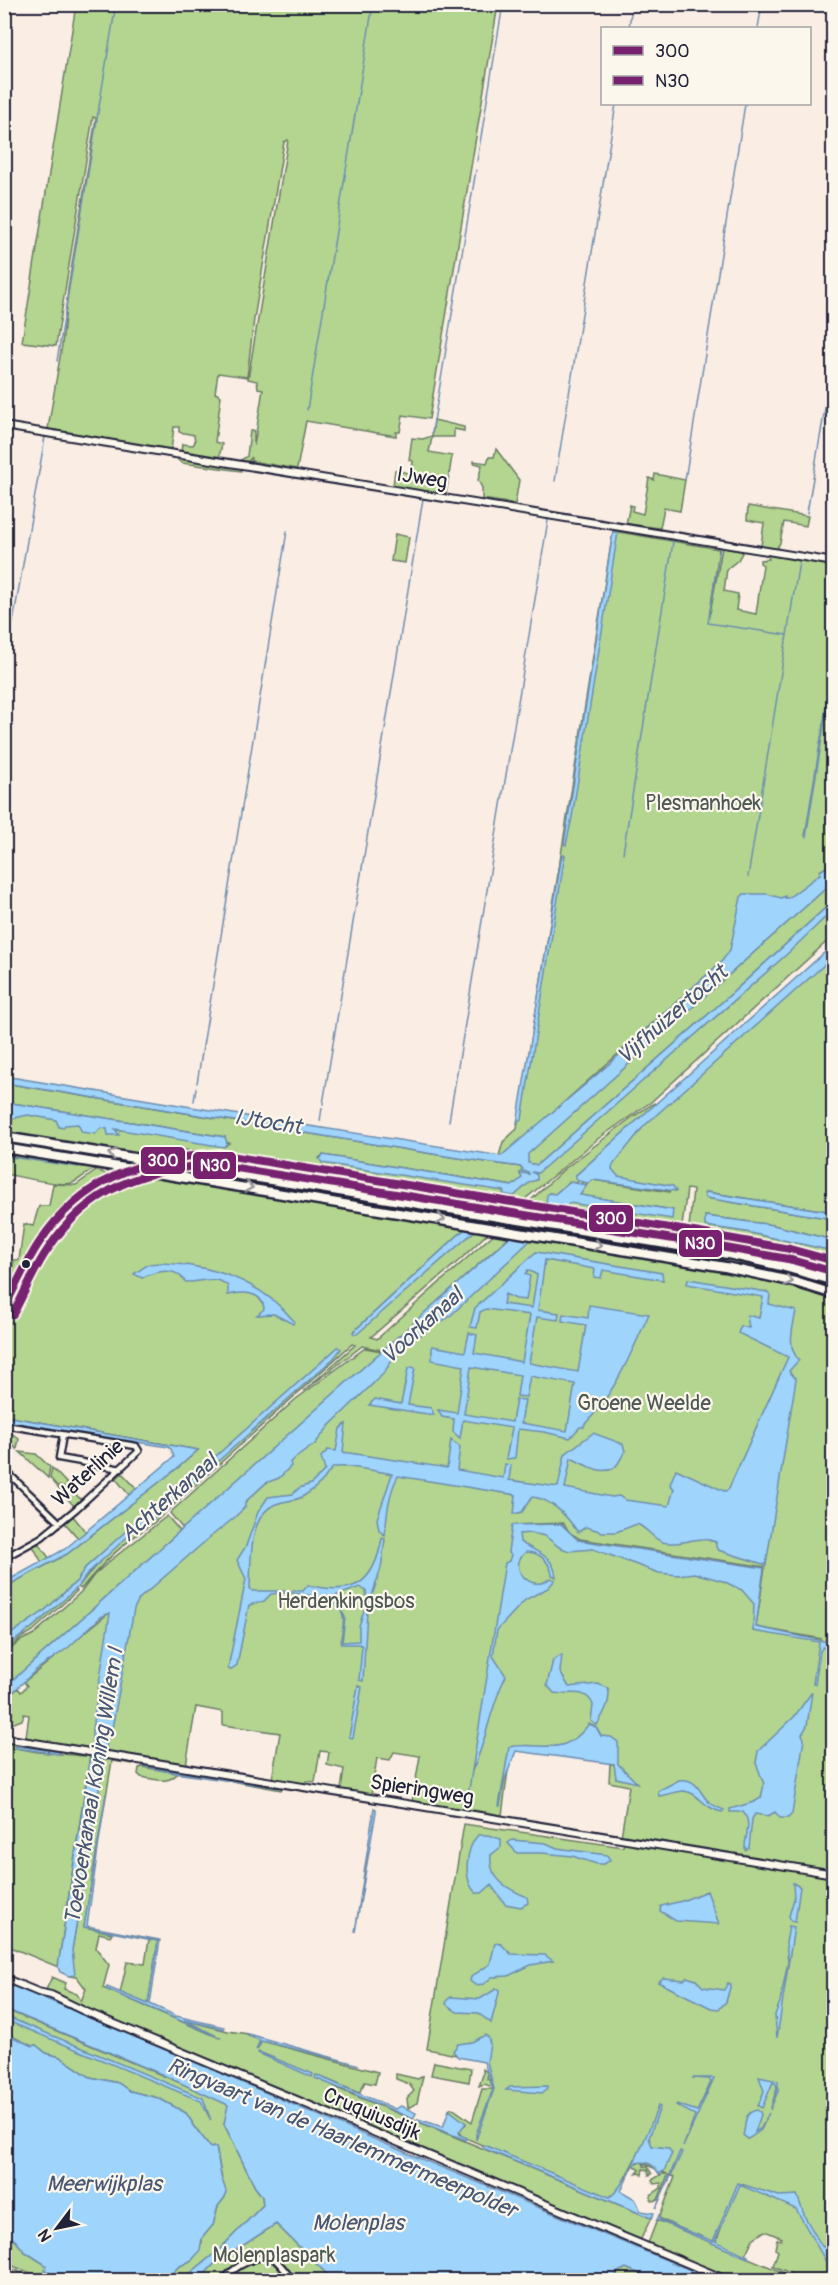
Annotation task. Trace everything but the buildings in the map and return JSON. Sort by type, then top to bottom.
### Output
[{"type":"highway","points":[[4,1137],[728,1254],[834,1281]]},
{"type":"highway","points":[[4,1148],[512,1230],[725,1267],[795,1282],[834,1294]]},
{"type":"street","name":"IJweg","points":[[4,426],[834,562]]},
{"type":"street","name":"Waterlinie","points":[[4,1425],[136,1446],[139,1449],[138,1454],[37,1540],[4,1558]]},
{"type":"street","points":[[63,1435],[59,1458],[121,1469]]},
{"type":"street","points":[[4,1469],[58,1522]]},
{"type":"street","name":"Spieringweg","points":[[4,1738],[834,1874]]},
{"type":"street","name":"Cruquiusdijk","points":[[4,1978],[58,1998],[84,2012],[728,2280]]},
{"type":"street","points":[[225,2280],[231,2270],[241,2264],[270,2258],[275,2260],[293,2280]]},
{"type":"green space","points":[[76,5],[498,5],[429,419],[403,415],[400,432],[396,432],[396,436],[306,421],[297,469],[251,461],[251,458],[247,462],[241,460],[247,456],[250,431],[254,431],[254,446],[263,389],[258,388],[257,381],[248,379],[288,140],[284,142],[254,319],[247,377],[218,373],[215,393],[221,396],[215,442],[222,444],[219,458],[181,451],[182,444],[193,445],[195,442],[194,435],[179,432],[179,427],[174,427],[171,450],[48,429],[96,118],[93,117],[56,346],[22,342]]},
{"type":"green space","points":[[434,420],[464,427],[464,431],[454,429],[454,437],[432,437],[429,452],[452,456],[446,494],[393,486],[395,470],[408,473],[412,471],[413,461],[409,460],[412,438],[423,439],[432,436]]},
{"type":"green space","points":[[496,449],[519,480],[515,504],[482,499],[482,488],[478,480],[482,465],[474,461],[487,463],[489,457],[494,457]]},
{"type":"green space","points":[[178,456],[242,467],[241,471],[182,463],[178,460]]},
{"type":"green space","points":[[655,474],[685,480],[680,511],[664,508],[660,528],[626,524],[630,505],[633,506],[632,511],[643,514],[649,478],[654,480]]},
{"type":"green space","points":[[748,506],[808,516],[806,526],[784,522],[780,543],[776,549],[761,546],[764,523],[747,520]]},
{"type":"green space","name":"Plesmanhoek","points":[[613,531],[719,549],[710,613],[722,548],[743,551],[738,560],[727,569],[724,591],[738,594],[736,610],[756,614],[763,565],[760,560],[769,559],[767,554],[833,566],[833,863],[820,871],[820,874],[516,1145],[499,1156],[503,1142],[517,1129]]},
{"type":"green space","points":[[395,534],[409,537],[405,563],[391,561]]},
{"type":"green space","points":[[833,882],[833,901],[537,1165],[528,1163],[526,1155]]},
{"type":"green space","points":[[833,910],[833,936],[651,1102],[599,1138],[525,1199],[503,1198],[233,1152],[186,1150],[150,1157],[5,1134],[5,1115],[28,1115],[73,1121],[82,1127],[126,1129],[225,1146],[229,1143],[226,1142],[225,1137],[5,1102],[4,1083],[521,1167],[530,1174],[520,1174],[522,1178],[513,1186],[323,1155],[319,1158],[505,1191],[504,1194],[514,1196],[530,1181],[532,1172],[726,1008]]},
{"type":"green space","points":[[833,955],[833,1212],[706,1192],[707,1198],[833,1219],[833,1240],[773,1225],[706,1216],[706,1226],[826,1249],[833,1251],[833,1257],[689,1227],[693,1190],[687,1189],[682,1226],[565,1207],[570,1203],[673,1210],[579,1195],[586,1185],[581,1184],[593,1180],[670,1192],[605,1176],[626,1139]]},
{"type":"green space","points":[[654,1103],[655,1105],[575,1176],[577,1183],[569,1182],[555,1194],[549,1193],[546,1203],[530,1201],[563,1170]]},
{"type":"green space","points":[[4,1139],[524,1224],[519,1229],[5,1145]]},
{"type":"green space","points":[[4,1151],[119,1168],[109,1173],[99,1169],[94,1170],[72,1183],[50,1182],[5,1174]]},
{"type":"green space","points":[[187,1157],[233,1159],[512,1205],[501,1215],[169,1160]]},
{"type":"green space","points":[[96,1171],[106,1175],[76,1196],[52,1222],[32,1251],[15,1283],[5,1280],[5,1271],[12,1272],[14,1260],[19,1260],[24,1224],[33,1226],[39,1206],[49,1206],[53,1184],[76,1185]]},
{"type":"green space","points":[[129,1171],[491,1230],[371,1337],[377,1339],[497,1231],[513,1233],[436,1303],[535,1237],[739,1273],[833,1299],[834,1643],[826,1639],[825,1642],[834,1644],[833,2280],[807,2280],[773,2266],[778,2251],[775,2249],[777,2239],[782,2238],[765,2231],[753,2239],[745,2255],[716,2242],[729,2206],[713,2243],[784,2273],[781,2280],[730,2280],[647,2246],[657,2220],[683,2230],[659,2218],[675,2177],[668,2175],[658,2200],[651,2201],[651,2195],[661,2188],[661,2183],[654,2184],[652,2180],[662,2174],[667,2174],[643,2163],[652,2174],[649,2175],[648,2170],[643,2169],[642,2175],[636,2174],[640,2170],[634,2165],[640,2162],[635,2159],[613,2201],[461,2136],[459,2130],[466,2124],[449,2110],[452,2108],[472,2122],[482,2089],[493,2089],[484,2084],[479,2086],[483,2069],[488,2073],[487,2079],[491,2081],[485,2061],[427,2049],[464,1824],[623,1847],[625,1838],[621,1837],[629,1786],[609,1782],[610,1764],[615,1764],[616,1778],[631,1781],[615,1761],[511,1748],[502,1815],[467,1809],[466,1812],[412,1802],[420,1756],[394,1752],[390,1760],[377,1758],[371,1795],[341,1790],[344,1769],[327,1765],[329,1752],[320,1751],[315,1782],[306,1781],[304,1784],[272,1779],[280,1733],[223,1725],[223,1712],[196,1707],[186,1765],[5,1736],[5,1732],[26,1737],[29,1715],[24,1714],[22,1720],[6,1726],[4,1701],[18,1688],[21,1692],[27,1686],[24,1682],[245,1502],[330,1423],[396,1353],[362,1346],[304,1391],[355,1345],[352,1344],[155,1522],[115,1552],[81,1589],[78,1587],[123,1539],[153,1519],[341,1349],[151,1514],[136,1523],[85,1568],[78,1580],[43,1612],[5,1638],[5,1587],[67,1554],[198,1450],[5,1416],[5,1315],[35,1255],[52,1230],[76,1204],[103,1183]],"holes":[[[466,1228],[472,1233],[353,1332]],[[563,1523],[570,1533],[580,1539],[765,1567],[756,1627],[822,1639],[754,1629],[760,1576],[524,1529],[512,1541],[513,1525]]]},
{"type":"green space","points":[[559,1213],[732,1240],[800,1255],[833,1264],[833,1278],[550,1222]]},
{"type":"green space","points":[[544,1227],[747,1261],[833,1284],[833,1289],[761,1269],[539,1232]]},
{"type":"green space","points":[[365,1348],[382,1351],[183,1529],[170,1513],[172,1511],[296,1399]]},
{"type":"green space","points":[[4,1421],[139,1443],[139,1444],[21,1426]]},
{"type":"green space","points":[[4,1427],[19,1439],[17,1449],[5,1439]]},
{"type":"green space","points":[[20,1452],[36,1454],[50,1467],[48,1478]]},
{"type":"green space","points":[[52,1468],[71,1488],[57,1486],[50,1478]]},
{"type":"green space","points":[[122,1473],[137,1489],[129,1495],[116,1479]]},
{"type":"green space","points":[[58,1488],[72,1490],[81,1500],[74,1506]]},
{"type":"green space","points":[[73,1516],[86,1532],[78,1538],[65,1523]]},
{"type":"green space","points":[[167,1516],[180,1531],[5,1687],[4,1655],[20,1641],[34,1634],[82,1591],[94,1575]]},
{"type":"green space","points":[[38,1543],[50,1559],[42,1563],[33,1546]]},
{"type":"green space","points":[[75,1589],[77,1591],[33,1631],[5,1652],[4,1648],[34,1626]]},
{"type":"green space","points":[[5,1742],[60,1752],[16,1746],[15,1748],[38,1752],[84,1756],[65,1753],[65,1750],[90,1755],[58,1967],[5,1945],[5,1812],[8,1784]]},
{"type":"green space","points":[[104,1759],[134,1762],[133,1764],[112,1761],[84,1927],[112,1933],[110,1936],[99,1933],[96,1948],[109,1965],[103,1988],[220,2038],[184,2020],[248,2034],[260,2040],[257,2050],[262,2041],[378,2072],[375,2084],[365,2082],[359,2093],[316,2075],[339,2089],[651,2218],[640,2241],[45,1992],[52,1977],[66,1983],[64,1989],[77,1994],[81,2001],[86,1989],[77,1977],[69,1976],[74,1974],[72,1950],[103,1763]]},
{"type":"green space","points":[[139,1768],[178,1773],[170,1779],[156,1780],[141,1777],[138,1774]]},
{"type":"green space","points":[[182,1772],[282,1787],[281,1790]]},
{"type":"green space","points":[[149,1939],[158,1941],[148,2004],[120,1993],[127,1962],[145,1964]]},
{"type":"green space","points":[[4,2009],[226,2102],[229,2107],[224,2124],[255,2187],[262,2196],[263,2205],[220,2249],[182,2280],[166,2280],[178,2267],[192,2260],[202,2243],[202,2238],[213,2225],[218,2206],[225,2197],[216,2147],[211,2148],[186,2113],[158,2098],[130,2091],[118,2083],[90,2077],[60,2057],[46,2053],[36,2045],[32,2046],[5,2033]]},
{"type":"green space","points":[[434,2062],[471,2069],[469,2082],[431,2075]]},
{"type":"green space","points":[[396,2074],[418,2079],[423,2076],[417,2103],[408,2108],[407,2098],[414,2091],[409,2084],[396,2079]]},
{"type":"green space","name":"Molenplaspark","points":[[276,2224],[333,2280],[199,2280],[214,2264]]},
{"type":"green space","points":[[4,2233],[16,2241],[25,2252],[46,2265],[61,2280],[49,2280],[5,2263]]},
{"type":"green space","points":[[4,2266],[42,2280],[22,2280],[5,2272]]},
{"type":"green space","points":[[626,2268],[654,2280],[614,2280],[618,2272]]},
{"type":"water","points":[[613,532],[618,532],[566,845],[564,844]]},
{"type":"water","points":[[833,664],[833,670],[806,837],[805,836]]},
{"type":"water","points":[[562,855],[565,855],[522,1119],[517,1123]]},
{"type":"water","points":[[833,863],[833,882],[528,1154],[528,1163],[537,1165],[833,901],[833,910],[786,955],[538,1173],[532,1172],[537,1175],[537,1180],[530,1182],[514,1196],[503,1194],[504,1191],[322,1163],[320,1159],[323,1155],[512,1186],[522,1178],[520,1173],[529,1174],[521,1171],[523,1169],[521,1167],[5,1083],[4,1076],[501,1156],[608,1065],[722,961],[730,950],[741,897],[744,894],[767,894],[788,898]]},
{"type":"water","points":[[833,945],[833,957],[644,1126],[613,1165],[612,1169],[618,1176],[673,1186],[676,1191],[593,1180],[588,1183],[578,1181],[575,1176]]},
{"type":"water","points":[[5,1102],[225,1137],[227,1143],[224,1147],[115,1129],[119,1135],[108,1135],[107,1129],[101,1128],[95,1134],[82,1132],[78,1124],[65,1125],[63,1128],[59,1127],[56,1120],[28,1115],[5,1120]]},
{"type":"water","points":[[569,1182],[587,1185],[580,1195],[673,1210],[672,1219],[570,1203],[449,1317],[407,1343],[383,1374],[330,1425],[315,1444],[290,1462],[291,1466],[279,1478],[266,1483],[245,1502],[245,1507],[234,1518],[139,1599],[134,1609],[112,1729],[107,1741],[72,1950],[75,1975],[69,1976],[60,1972],[58,1967],[110,1613],[101,1617],[69,1647],[36,1670],[5,1700],[5,1687],[524,1224],[546,1203],[549,1193],[555,1194]]},
{"type":"water","points":[[705,1192],[833,1212],[833,1219],[706,1198]]},
{"type":"water","points":[[705,1216],[773,1225],[833,1240],[833,1251],[746,1232],[705,1226]]},
{"type":"water","points":[[466,1228],[477,1229],[357,1334],[354,1334],[353,1332]]},
{"type":"water","points":[[536,1252],[662,1273],[663,1280],[603,1270],[601,1278],[594,1277],[595,1269],[545,1260],[538,1310],[559,1313],[558,1320],[537,1317],[529,1363],[578,1372],[586,1325],[562,1321],[563,1314],[588,1318],[589,1305],[649,1314],[613,1387],[584,1427],[580,1427],[570,1438],[518,1429],[515,1458],[506,1459],[512,1428],[463,1420],[460,1438],[453,1432],[454,1419],[442,1417],[438,1410],[457,1413],[464,1366],[432,1360],[432,1346],[465,1352],[469,1333],[477,1335],[474,1353],[522,1362],[530,1315],[486,1309],[480,1312],[477,1328],[470,1327],[475,1308]],"holes":[[[528,1270],[537,1275],[532,1308],[503,1304],[505,1294],[526,1300],[530,1276],[525,1274]],[[471,1367],[520,1375],[517,1396],[526,1397],[530,1376],[575,1384],[567,1431],[521,1423],[525,1400],[516,1399],[512,1422],[464,1414]]]},
{"type":"water","points":[[149,1264],[199,1267],[234,1277],[266,1295],[281,1307],[294,1321],[293,1324],[274,1314],[257,1315],[264,1309],[259,1298],[245,1293],[228,1295],[228,1286],[218,1280],[186,1282],[176,1273],[166,1271],[142,1278],[134,1274]]},
{"type":"water","points":[[688,1279],[767,1292],[770,1294],[769,1304],[796,1311],[792,1343],[799,1360],[789,1371],[796,1379],[766,1565],[718,1550],[716,1542],[710,1540],[664,1542],[637,1524],[616,1532],[603,1532],[586,1527],[578,1532],[559,1510],[540,1498],[532,1497],[522,1512],[514,1514],[516,1495],[398,1476],[390,1497],[385,1535],[379,1530],[377,1519],[392,1474],[338,1467],[333,1468],[319,1484],[302,1497],[276,1504],[264,1513],[252,1543],[250,1588],[252,1591],[303,1591],[308,1585],[337,1589],[349,1587],[359,1583],[367,1576],[373,1567],[382,1538],[385,1539],[381,1568],[367,1611],[363,1681],[359,1680],[362,1646],[341,1644],[343,1616],[339,1609],[323,1599],[300,1594],[271,1594],[264,1601],[249,1605],[237,1665],[230,1670],[228,1668],[246,1579],[237,1560],[246,1546],[258,1512],[268,1497],[293,1494],[299,1488],[311,1484],[325,1470],[321,1457],[328,1450],[336,1451],[340,1429],[346,1424],[343,1452],[447,1468],[451,1440],[460,1447],[457,1470],[503,1478],[505,1464],[511,1465],[509,1480],[558,1487],[565,1454],[593,1433],[623,1444],[625,1451],[614,1468],[603,1471],[571,1458],[565,1488],[669,1506],[674,1489],[670,1484],[676,1469],[724,1491],[728,1490],[788,1357],[738,1333],[741,1326],[749,1328],[747,1315],[759,1318],[763,1297],[687,1284]],"holes":[[[360,1587],[366,1591],[367,1601],[359,1626],[359,1641],[342,1642],[345,1617],[333,1597]]]},
{"type":"water","name":"Achterkanaal","points":[[338,1347],[341,1349],[334,1358],[153,1519],[137,1528],[88,1573],[78,1587],[5,1648],[5,1638],[43,1612],[78,1580],[85,1568],[136,1522],[151,1514]]},
{"type":"water","points":[[415,1368],[408,1405],[431,1408],[434,1415],[369,1405],[375,1399],[401,1404],[408,1369]]},
{"type":"water","points":[[5,1416],[198,1450],[67,1554],[5,1587],[5,1582],[65,1549],[174,1457],[168,1447],[5,1421]]},
{"type":"water","points":[[561,1524],[578,1540],[764,1568],[756,1627],[833,1643],[833,1649],[823,1647],[820,1651],[815,1684],[813,1684],[819,1642],[753,1631],[754,1604],[742,1590],[723,1581],[694,1573],[678,1575],[659,1573],[593,1549],[569,1551],[559,1547],[545,1536],[531,1533],[519,1534],[520,1542],[548,1559],[555,1570],[556,1577],[552,1575],[547,1562],[540,1556],[526,1552],[520,1558],[518,1565],[520,1571],[529,1581],[536,1583],[550,1578],[555,1580],[548,1588],[525,1600],[497,1630],[493,1656],[506,1676],[472,1771],[505,1563],[509,1561],[511,1555],[508,1552],[512,1525]]},
{"type":"water","points":[[562,1655],[560,1672],[569,1687],[598,1684],[608,1688],[608,1702],[597,1725],[591,1721],[593,1705],[590,1699],[576,1693],[554,1693],[547,1685],[553,1660]]},
{"type":"water","points":[[358,1686],[362,1687],[353,1738],[349,1737]]},
{"type":"water","points":[[812,1692],[807,1726],[802,1734],[804,1739],[792,1814],[788,1818],[780,1818],[775,1812],[768,1816],[755,1814],[752,1819],[749,1848],[745,1850],[748,1826],[746,1817],[743,1812],[730,1812],[730,1809],[761,1798],[764,1784],[756,1763],[758,1751],[794,1717]]},
{"type":"water","points":[[589,1724],[596,1727],[601,1736],[611,1737],[618,1742],[618,1764],[637,1783],[616,1778],[614,1764],[516,1751],[505,1779],[499,1806],[509,1747],[561,1745],[570,1742]]},
{"type":"water","points":[[16,1746],[60,1752],[59,1754],[15,1748]]},
{"type":"water","points":[[4,1760],[8,1784],[5,1812]]},
{"type":"water","points":[[142,1766],[280,1788],[175,1773]]},
{"type":"water","points":[[679,1780],[691,1781],[710,1803],[724,1810],[722,1812],[715,1810],[689,1792],[681,1791],[659,1796],[658,1791]]},
{"type":"water","points":[[106,1793],[87,1926],[160,1940],[150,2004],[176,2016],[224,2027],[224,2029],[184,2020],[221,2038],[106,1989],[107,1987],[148,2004],[158,1941],[84,1927]]},
{"type":"water","points":[[374,1808],[376,1812],[355,1932]]},
{"type":"water","points":[[478,1835],[501,1839],[501,1847],[491,1855],[493,1871],[506,1887],[527,1897],[528,1903],[521,1907],[505,1904],[491,1885],[482,1893],[476,1893],[469,1880],[467,1864],[471,1848]]},
{"type":"water","points":[[512,1840],[546,1843],[557,1848],[607,1855],[610,1860],[604,1864],[597,1864],[572,1856],[517,1853],[508,1843]]},
{"type":"water","points":[[793,1883],[800,1887],[795,1922],[791,1921],[789,1916],[794,1899]]},
{"type":"water","points":[[707,1891],[719,1924],[676,1921],[660,1911],[661,1906]]},
{"type":"water","points":[[789,1926],[794,1927],[777,2038],[775,2015],[788,1962],[786,1943]]},
{"type":"water","points":[[495,1943],[501,1944],[511,1954],[545,1955],[553,1961],[531,1965],[508,1976],[492,1977],[484,1984],[475,1985],[470,1981],[471,1977],[490,1964]]},
{"type":"water","points":[[687,1977],[696,1980],[703,1987],[724,1990],[728,1983],[731,1984],[726,2002],[719,2009],[711,2008],[658,1982],[663,1978],[684,1980]]},
{"type":"water","name":"Molenplas","points":[[4,1981],[414,2156],[715,2280],[654,2280],[626,2268],[618,2272],[614,2280],[333,2280],[276,2224],[214,2264],[199,2280],[182,2280],[220,2249],[263,2205],[262,2196],[255,2187],[224,2124],[228,2105],[161,2074],[5,2009]]},
{"type":"water","points":[[499,1989],[499,1993],[491,2023],[478,2013],[457,2012],[446,2004],[451,1997],[480,1999]]},
{"type":"water","points":[[5,2016],[203,2098],[211,2121],[201,2101],[5,2020]]},
{"type":"water","name":"Meerwijkplas","points":[[4,2033],[32,2046],[36,2045],[46,2053],[60,2057],[90,2077],[118,2083],[130,2091],[158,2098],[186,2113],[211,2148],[216,2147],[226,2191],[225,2197],[218,2206],[213,2225],[202,2238],[200,2251],[192,2260],[178,2267],[166,2280],[61,2280],[45,2270],[46,2265],[24,2251],[5,2233]]},
{"type":"water","points":[[248,2034],[359,2065],[262,2041],[256,2050],[260,2040]]},
{"type":"water","points":[[485,2035],[490,2044],[487,2062],[494,2089],[476,2140],[476,2134],[493,2089],[484,2062],[458,2057],[453,2051],[458,2044],[472,2042]]},
{"type":"water","points":[[258,2053],[313,2074],[312,2077]]},
{"type":"water","points":[[316,2075],[395,2109],[401,2106],[416,2113],[413,2119],[315,2078]]},
{"type":"water","points":[[759,2077],[778,2081],[778,2091],[770,2110],[777,2088],[776,2084],[773,2082],[762,2108],[758,2106],[764,2091]]},
{"type":"water","points":[[692,2078],[714,2078],[683,2147],[695,2115],[676,2105],[697,2111],[711,2082],[709,2079]]},
{"type":"water","points":[[548,2086],[542,2093],[506,2090],[510,2087]]},
{"type":"water","points":[[658,2106],[660,2107],[649,2138],[652,2146],[668,2148],[672,2153],[664,2171],[659,2174],[650,2164],[636,2163],[621,2191],[635,2199],[641,2211],[654,2213],[651,2218],[483,2148],[484,2145],[609,2197],[616,2192],[630,2170]]},
{"type":"water","points":[[449,2110],[466,2123],[459,2132],[467,2138],[466,2140],[417,2121],[418,2119],[443,2127]]},
{"type":"water","points":[[757,2110],[761,2115],[755,2132],[761,2128],[769,2113],[761,2130],[748,2139],[743,2135],[746,2119],[752,2111]]},
{"type":"water","points":[[680,2151],[682,2152],[656,2208]]},
{"type":"water","points":[[738,2183],[779,2196],[797,2195],[805,2217],[821,2245],[823,2247],[829,2244],[831,2247],[834,2258],[833,2274],[796,2209],[740,2185],[715,2241],[748,2258],[657,2220],[659,2215],[660,2220],[713,2241]]},
{"type":"pier","points":[[542,1203],[569,1207],[562,1214],[535,1209]]},
{"type":"waterway","points":[[57,361],[116,4]]},
{"type":"waterway","points":[[307,410],[373,4]]},
{"type":"waterway","points":[[477,161],[503,4]]},
{"type":"waterway","points":[[629,27],[632,4]]},
{"type":"waterway","points":[[758,27],[762,4]]},
{"type":"waterway","points":[[555,481],[616,105]]},
{"type":"waterway","points":[[685,480],[745,105]]},
{"type":"waterway","points":[[432,433],[476,170]]},
{"type":"waterway","points":[[807,513],[834,356]]},
{"type":"waterway","points":[[4,674],[45,437]]},
{"type":"waterway","points":[[323,1104],[423,499]]},
{"type":"waterway","points":[[449,1121],[548,520]]},
{"type":"waterway","points":[[197,1083],[287,531]]},
{"type":"waterway","points":[[623,853],[673,542]]},
{"type":"waterway","points":[[720,548],[708,623],[787,635],[799,562]]},
{"type":"waterway","points":[[748,877],[787,635]]},
{"type":"waterway","points":[[194,1101],[196,1088]]},
{"type":"waterway","points":[[320,1121],[322,1108]]},
{"type":"waterway","points":[[4,1156],[79,1167]]},
{"type":"waterway","points":[[466,1807],[472,1771]]},
{"type":"transit line","name":"300","points":[[4,1308],[39,1243],[56,1221],[75,1202],[95,1187],[140,1166],[191,1156],[219,1154],[700,1233],[790,1249],[834,1261]]},
{"type":"transit line","name":"N30","points":[[13,1314],[48,1249],[64,1228],[82,1210],[101,1196],[122,1184],[144,1176],[167,1170],[218,1165],[698,1243],[788,1259],[831,1271]]},
{"type":"water label","name":"Vijfhuizertocht","points":[[672,1015]]},
{"type":"water label","name":"IJtocht","points":[[268,1122]]},
{"type":"water label","name":"Voorkanaal","points":[[422,1326]]},
{"type":"water label","name":"Toevoerkanaal Koning Willem I","points":[[94,1786]]},
{"type":"water label","name":"Ringvaart van de Haarlemmermeerpolder","points":[[342,2138]]},
{"type":"park label","name":"Groene Weelde","points":[[644,1403]]},
{"type":"park label","name":"Herdenkingsbos","points":[[346,1601]]}]
